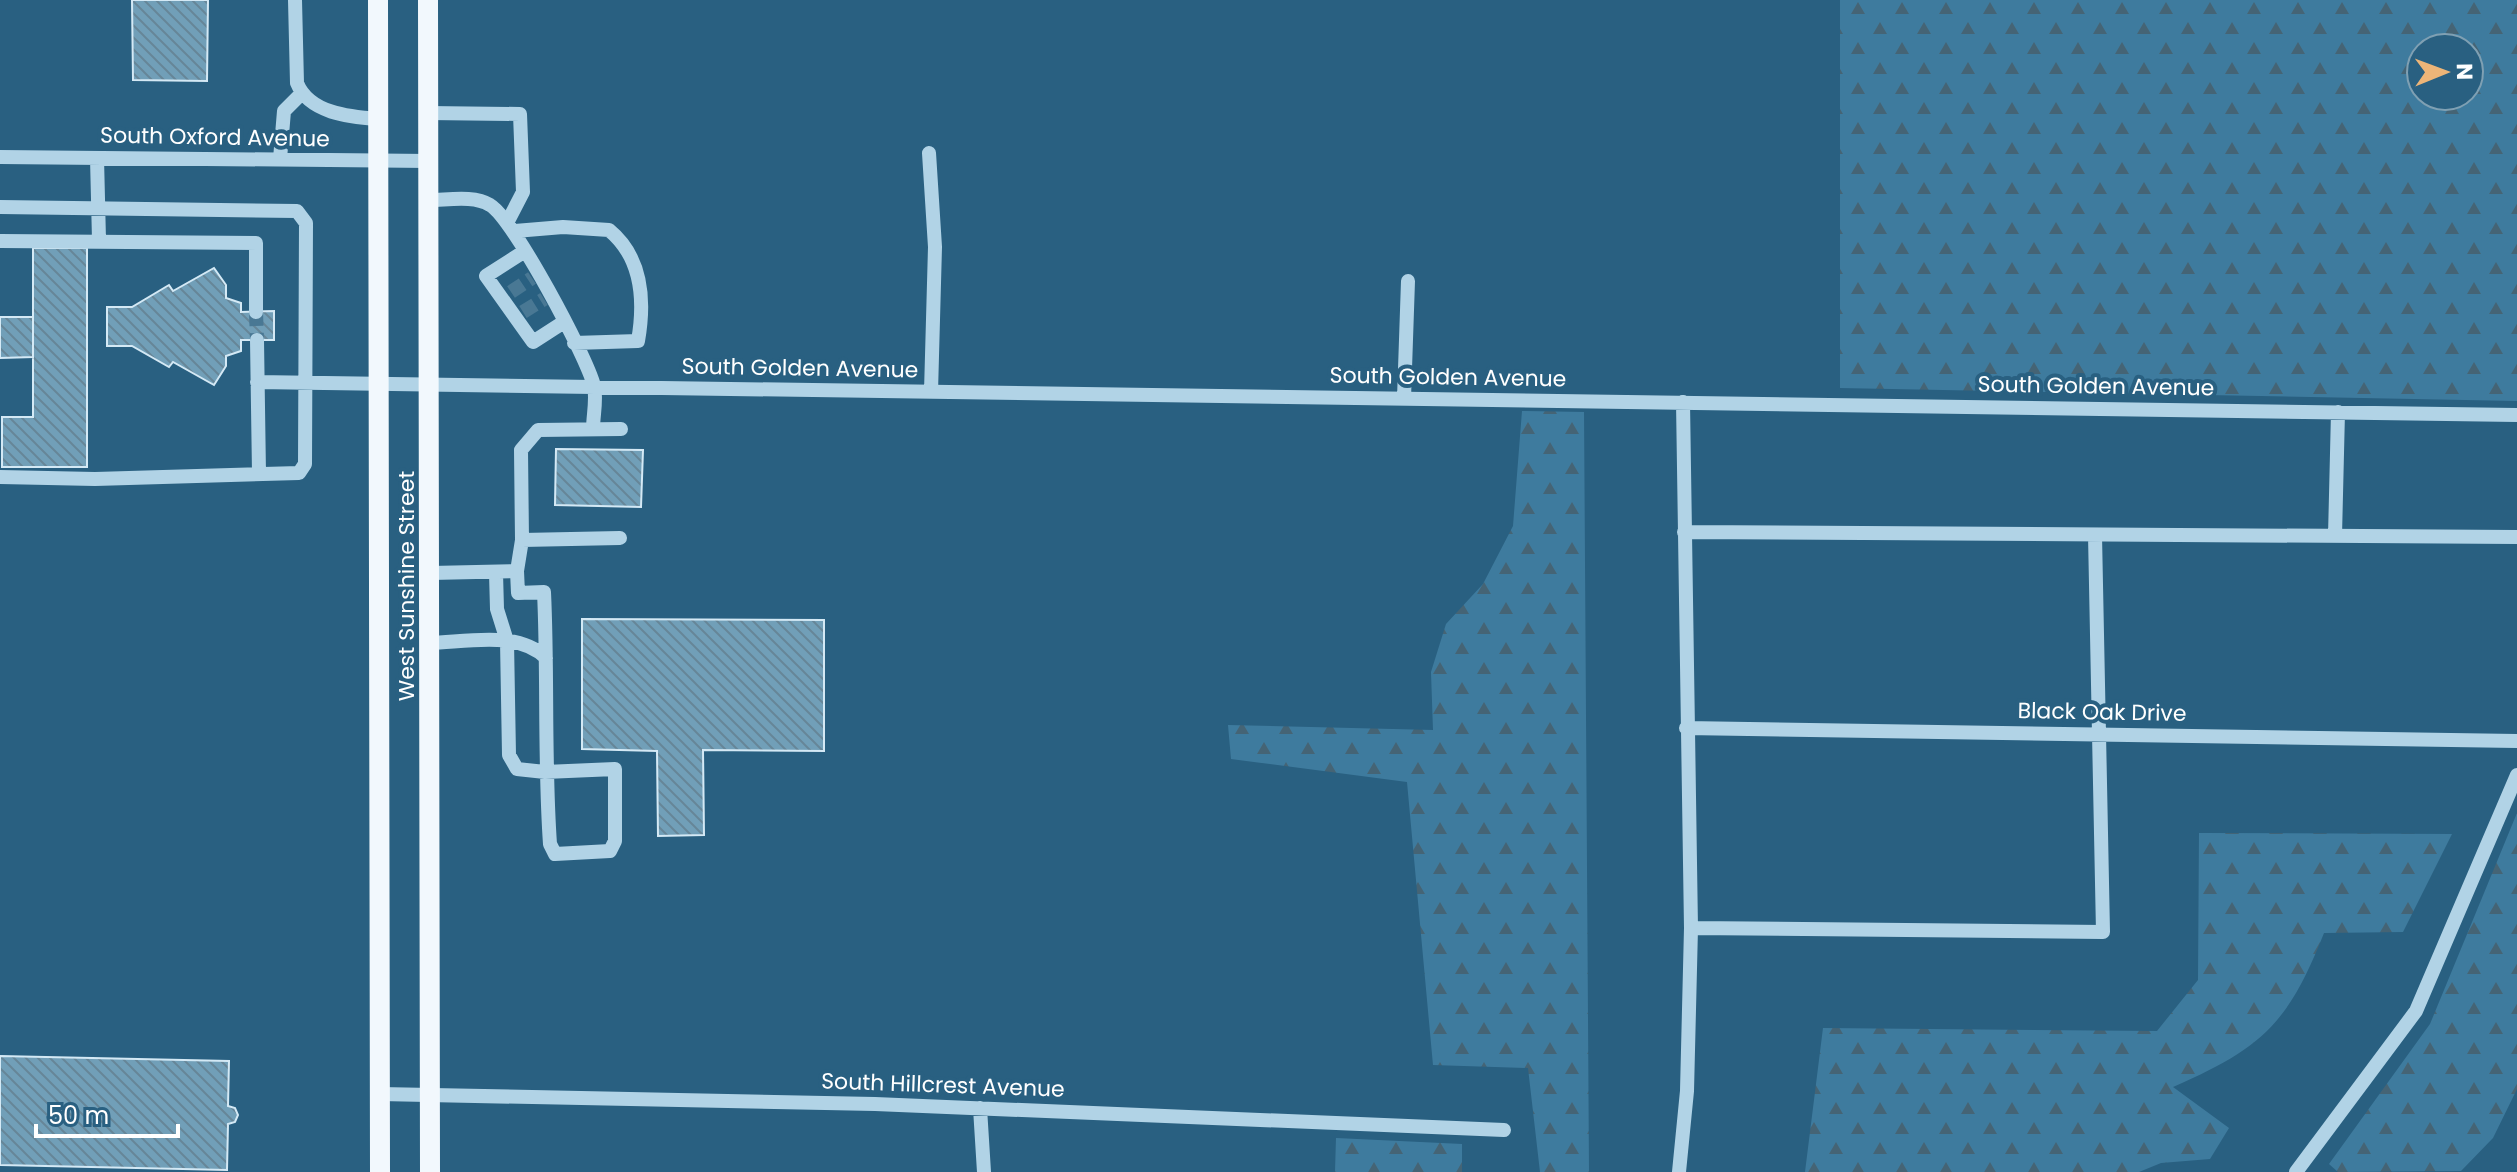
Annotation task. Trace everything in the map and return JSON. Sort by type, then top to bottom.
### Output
[{"type":"main road","name":"West Sunshine Street","points":[[378,0],[380,1172]]},
{"type":"main road","name":"West Sunshine Street","points":[[428,0],[430,1172]]},
{"type":"street","points":[[295,0],[297,83],[301,94],[308,102],[345,116],[378,119]]},
{"type":"street","points":[[280,159],[284,111],[301,94]]},
{"type":"street","points":[[428,113],[520,114],[523,192],[511,226]]},
{"type":"street","points":[[929,153],[935,247],[931,392]]},
{"type":"street","name":"South Oxford Avenue","points":[[0,157],[429,161]]},
{"type":"street","points":[[97,158],[99,240]]},
{"type":"street","points":[[429,200],[477,200],[491,205],[511,226],[535,277],[564,322],[595,387],[593,429]]},
{"type":"street","points":[[0,207],[297,211],[306,223],[305,464],[299,473],[95,479],[0,477]]},
{"type":"street","points":[[511,226],[609,230],[638,271],[642,283],[638,341],[574,343]]},
{"type":"street","points":[[0,241],[256,243],[256,312]]},
{"type":"street","points":[[525,251],[486,276],[506,295],[533,342],[564,322]]},
{"type":"street","points":[[1404,398],[1408,281]]},
{"type":"street","points":[[257,340],[259,474]]},
{"type":"street","name":"South Golden Avenue","points":[[257,382],[430,387],[2517,415]]},
{"type":"street","points":[[1679,1172],[1687,1091],[1691,928],[1683,402]]},
{"type":"street","points":[[2335,536],[2338,412]]},
{"type":"street","points":[[496,573],[497,609],[507,641],[509,755],[517,769],[545,772],[615,769],[615,841],[610,851],[555,854],[550,844],[545,772],[544,592],[518,593],[517,571],[522,540],[521,450],[538,430],[621,429]]},
{"type":"street","points":[[1684,532],[2517,537]]},
{"type":"street","points":[[1691,928],[2103,932],[2096,734],[2095,535]]},
{"type":"street","points":[[522,540],[620,538]]},
{"type":"street","points":[[431,573],[517,571]]},
{"type":"street","points":[[430,643],[507,641],[538,649],[546,658]]},
{"type":"street","name":"Black Oak Drive","points":[[1686,728],[2517,741]]},
{"type":"street","points":[[2296,1172],[2416,1011],[2517,775]]},
{"type":"street","name":"South Hillcrest Avenue","points":[[380,1094],[980,1108],[1504,1130]]},
{"type":"street","points":[[980,1108],[984,1172]]},
{"type":"green space","points":[[1840,0],[2517,0],[2517,401],[1840,388]]},
{"type":"green space","points":[[1522,411],[1584,412],[1589,1172],[1540,1172],[1528,1068],[1433,1065],[1407,782],[1231,759],[1228,725],[1433,730],[1431,672],[1446,624],[1483,584],[1513,526]]},
{"type":"green space","points":[[2517,813],[2517,1089],[2493,1138],[2461,1171],[2338,1172],[2329,1164],[2430,1024]]},
{"type":"green space","points":[[2199,833],[2452,834],[2403,932],[2324,933],[2298,990],[2268,1030],[2229,1059],[2173,1087],[2229,1128],[2210,1159],[2161,1163],[2139,1172],[1805,1172],[1823,1028],[2157,1031],[2198,980]]},
{"type":"green space","points":[[1336,1138],[1462,1144],[1462,1172],[1335,1172]]},
{"type":"building","points":[[132,0],[208,0],[207,81],[133,80]]},
{"type":"building","points":[[33,248],[87,248],[87,467],[2,467],[2,417],[33,417]]},
{"type":"building","points":[[214,268],[226,285],[226,298],[241,303],[241,312],[274,311],[274,340],[241,340],[241,351],[226,356],[226,366],[214,385],[173,362],[169,367],[132,346],[107,346],[107,307],[132,307],[169,285],[173,291]]},
{"type":"building","points":[[0,317],[33,317],[33,357],[0,358]]},
{"type":"building","points":[[556,449],[643,450],[641,507],[555,505]]},
{"type":"building","points":[[582,619],[824,620],[824,751],[703,750],[704,835],[658,836],[657,751],[582,749]]},
{"type":"building","points":[[0,1056],[229,1061],[228,1106],[235,1108],[238,1115],[235,1122],[228,1124],[227,1170],[0,1165]]},
{"type":"tunnel","points":[[511,292],[532,278]]},
{"type":"tunnel","points":[[523,312],[544,299]]},
{"type":"tunnel","points":[[256,312],[257,340]]}]
